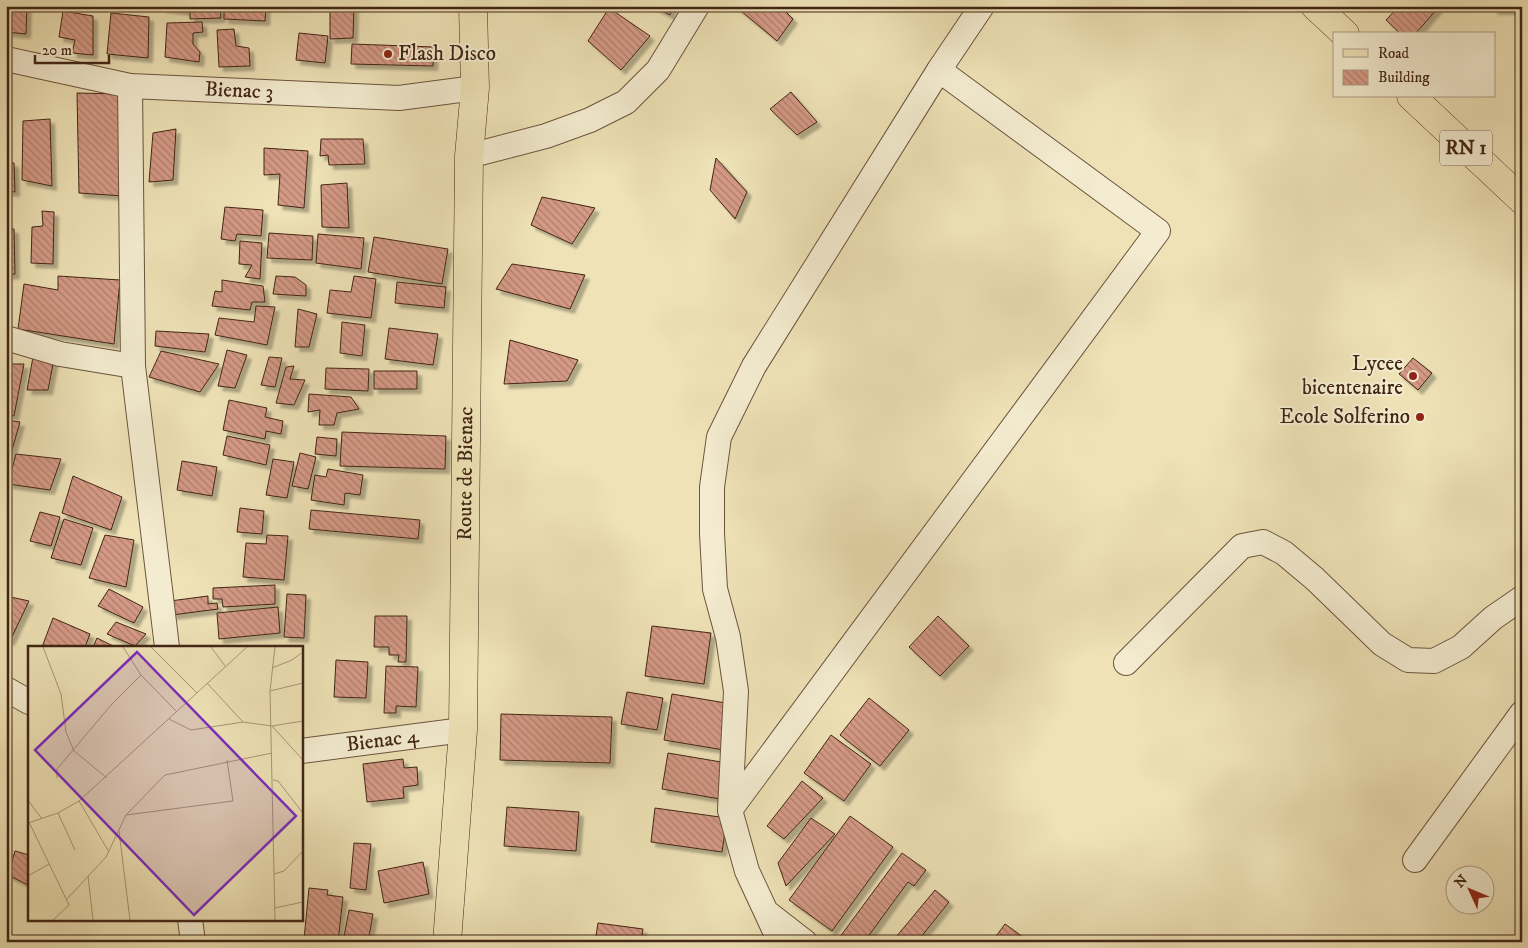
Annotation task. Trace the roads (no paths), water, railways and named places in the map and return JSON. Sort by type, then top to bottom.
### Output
[{"type":"main road","name":"Route de Bienac","points":[[447,942],[463,730],[469,156],[475,88],[473,6]]},
{"type":"main road","points":[[1315,6],[1343,32]]},
{"type":"main road","name":"RN 1","points":[[1413,98],[1522,200]]},
{"type":"street","points":[[469,156],[546,136],[590,120],[626,102],[658,70],[697,6]]},
{"type":"street","points":[[780,942],[747,871],[730,810],[736,691],[728,637],[714,589],[712,533],[712,487],[719,436],[754,366],[939,70],[982,6]]},
{"type":"street","name":"Bienac 3","points":[[6,59],[130,86],[399,98],[475,88]]},
{"type":"street","points":[[730,810],[1158,231],[939,70]]},
{"type":"street","points":[[130,86],[133,366],[167,646]]},
{"type":"street","points":[[6,338],[60,354],[133,366]]},
{"type":"street","points":[[1126,663],[1242,546],[1263,542],[1284,553],[1315,578],[1382,644],[1408,660],[1434,660],[1461,646],[1493,618],[1522,598]]},
{"type":"street","points":[[6,689],[28,701]]},
{"type":"street","points":[[1414,860],[1522,713]]},
{"type":"street","name":"Bienac 4","points":[[302,751],[463,730]]},
{"type":"street","points":[[765,911],[805,942]]},
{"type":"street","points":[[190,920],[193,942]]},
{"type":"place","name":"Flash Disco","points":[[388,54]]},
{"type":"place","name":"Lycee bicentenaire","points":[[1413,376]]},
{"type":"place","name":"Ecole Solferino","points":[[1420,417]]}]
